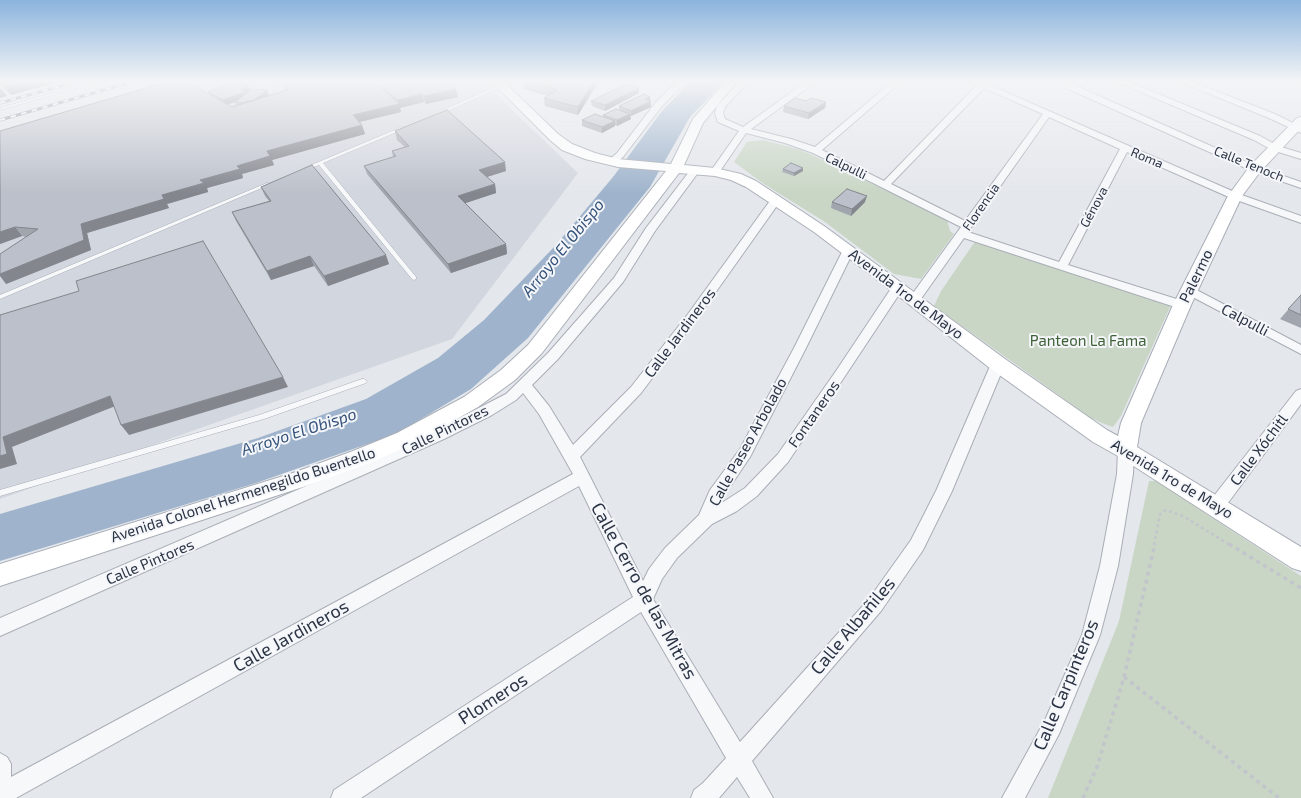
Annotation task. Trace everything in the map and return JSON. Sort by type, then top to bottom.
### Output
[{"type":"street","name":"Avenida 1ro de Mayo","points":[[536,118],[567,147],[590,156],[615,162],[715,172],[736,177],[751,184],[848,250],[998,364],[1100,436],[1126,450],[1301,560]]},
{"type":"street","points":[[615,162],[648,118]]},
{"type":"street","name":"Avenida Colonel Hermenegildo Buentello","points":[[0,574],[298,480],[361,457],[404,439],[472,402],[508,376],[535,349],[680,169],[697,122],[700,118]]},
{"type":"street","name":"Calpulli","points":[[720,118],[721,120],[744,130],[788,141],[816,151],[884,185],[964,230],[1062,266],[1182,306]]},
{"type":"street","points":[[715,172],[744,130],[761,118]]},
{"type":"street","points":[[816,151],[854,118]]},
{"type":"street","points":[[884,185],[947,118]]},
{"type":"street","name":"Florencia","points":[[914,300],[1044,118]]},
{"type":"street","name":"Roma","points":[[1057,118],[1235,196],[1301,220]]},
{"type":"street","name":"Calle Tenoch","points":[[1145,118],[1255,169],[1301,185]]},
{"type":"street","points":[[1209,118],[1257,138],[1276,148],[1301,156]]},
{"type":"street","points":[[1278,118],[1299,126]]},
{"type":"street","name":"Palermo","points":[[1126,450],[1131,423],[1189,290],[1235,196],[1255,169],[1299,126]]},
{"type":"street","name":"Génova","points":[[1062,266],[1125,148]]},
{"type":"street","name":"Calle Pintores","points":[[0,627],[439,435],[505,400],[524,385],[552,356],[619,280],[650,230],[680,169]]},
{"type":"street","name":"Calle Jardineros","points":[[572,456],[636,390],[692,318],[776,200]]},
{"type":"street","name":"Calle Paseo Arbolado","points":[[644,600],[655,574],[671,553],[706,519],[716,494],[745,453],[797,355],[848,250]]},
{"type":"street","name":"Fontaneros","points":[[706,519],[731,506],[751,492],[783,458],[841,374],[898,287]]},
{"type":"street","name":"Calpulli","points":[[1189,290],[1301,350]]},
{"type":"street","name":"Calle Albañiles","points":[[702,798],[711,791],[875,605],[917,544],[944,491],[998,364]]},
{"type":"street","name":"Calle Cerro de las Mitras","points":[[524,385],[544,410],[572,456],[644,600],[762,798]]},
{"type":"street","name":"Calle Xóchitl","points":[[1216,506],[1301,394]]},
{"type":"street","name":"Calle Carpinteros","points":[[1013,798],[1052,727],[1091,635],[1109,566],[1125,474],[1126,450]]},
{"type":"street","name":"Calle Jardineros","points":[[1,795],[582,477]]},
{"type":"street","name":"Plomeros","points":[[342,798],[644,600]]},
{"type":"street","points":[[0,764],[1,795]]},
{"type":"lane","points":[[298,172],[407,126]]},
{"type":"lane","points":[[320,163],[414,278]]},
{"type":"lane","points":[[0,297],[276,181]]},
{"type":"lane","points":[[0,493],[261,416],[364,381]]},
{"type":"path","points":[[1083,798],[1097,767],[1124,676],[1156,538],[1160,514],[1166,510],[1183,516],[1301,588]]},
{"type":"path","points":[[1124,676],[1279,798]]},
{"type":"shaded area","points":[[57,118],[521,118],[578,173],[452,339],[0,499],[0,135]]},
{"type":"green space","points":[[763,140],[798,149],[810,154],[947,220],[950,231],[954,234],[921,279],[894,274],[825,222],[764,184],[734,162],[747,142]]},
{"type":"green space","name":"Panteon La Fama","points":[[976,240],[1171,305],[1121,416],[1113,427],[1091,418],[934,306],[941,291]]},
{"type":"green space","points":[[1149,481],[1156,481],[1301,576],[1301,798],[1048,798],[1119,621]]},
{"type":"water","name":"Arroyo El Obispo","points":[[657,118],[689,118],[650,187],[528,338],[471,389],[396,434],[256,483],[0,561],[0,514],[258,438],[366,399],[438,358],[484,320],[555,246],[613,177]]},
{"type":"building","points":[[43,118],[356,118],[362,125],[267,151],[270,156],[237,166],[240,169],[200,180],[204,183],[162,195],[164,199],[81,224],[84,240],[0,274],[0,254],[38,229],[15,227],[0,232],[0,131]]},
{"type":"building","points":[[427,118],[456,118],[505,162],[479,170],[495,184],[458,196],[506,244],[448,264],[364,166],[396,156],[392,151],[409,146],[395,131]]},
{"type":"building","points":[[586,118],[607,118],[615,121],[602,127],[582,120]]},
{"type":"building","points":[[791,163],[803,168],[794,173],[783,169]]},
{"type":"building","points":[[312,165],[386,255],[324,276],[310,256],[267,271],[232,212],[271,201],[261,187]]},
{"type":"building","points":[[847,189],[867,196],[852,209],[832,202]]},
{"type":"building","points":[[203,241],[283,377],[121,425],[110,396],[3,437],[7,454],[0,456],[0,315],[79,291],[76,281]]},
{"type":"building","points":[[1301,295],[1301,315],[1288,309]]},
{"type":"railway","points":[[0,120],[6,118]]}]
